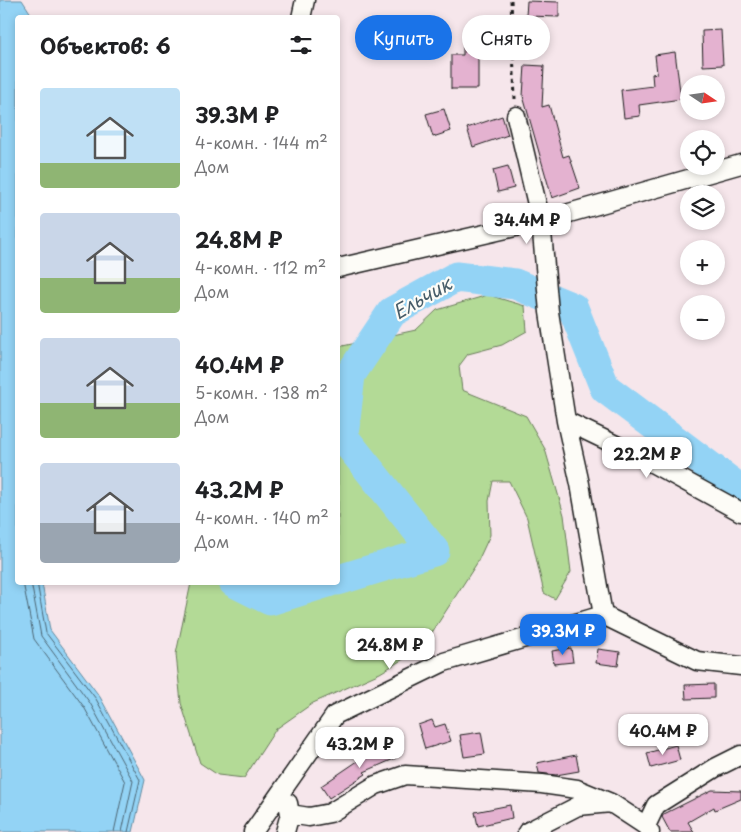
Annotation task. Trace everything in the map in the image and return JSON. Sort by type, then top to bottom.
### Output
[{"type":"street","points":[[302,15],[305,0]]},
{"type":"street","points":[[516,116],[541,221],[549,312],[566,421],[580,484],[603,615]]},
{"type":"street","points":[[340,268],[541,221],[741,164]]},
{"type":"street","points":[[566,421],[643,458],[741,512]]},
{"type":"street","points":[[253,832],[336,714],[444,662],[603,615],[697,661],[741,666]]},
{"type":"street","points":[[290,814],[310,817],[330,813],[376,785],[406,775],[542,784],[577,789],[611,803],[648,829],[656,805],[715,768],[741,755]]},
{"type":"street","points":[[281,793],[288,801],[290,814],[285,832]]},
{"type":"street","points":[[527,832],[578,806],[611,803]]},
{"type":"path","points":[[511,0],[516,116]]},
{"type":"green space","points":[[488,295],[525,306],[527,331],[502,345],[468,354],[459,366],[462,390],[526,416],[545,449],[564,515],[571,572],[555,599],[544,593],[527,518],[509,481],[493,481],[489,501],[490,535],[477,563],[422,648],[380,673],[313,703],[276,729],[244,778],[218,775],[200,763],[181,703],[176,654],[191,585],[340,585],[340,347],[416,330],[437,310]]},
{"type":"water","points":[[0,0],[22,0],[32,15],[15,15],[15,585],[42,585],[50,630],[100,697],[145,780],[133,832],[0,832]]},
{"type":"building","points":[[527,1],[559,2],[559,17],[526,15]]},
{"type":"building","points":[[721,30],[723,65],[703,66],[702,31]]},
{"type":"building","points":[[675,52],[680,99],[639,105],[640,116],[624,118],[621,90],[653,86],[652,74],[657,73],[655,55]]},
{"type":"building","points":[[452,55],[462,55],[462,60],[478,60],[478,89],[451,89]]},
{"type":"building","points":[[525,65],[544,66],[542,107],[549,105],[563,157],[569,155],[580,188],[552,198],[523,96]]},
{"type":"building","points":[[444,109],[451,131],[433,137],[426,114]]},
{"type":"building","points":[[502,116],[508,135],[473,147],[467,128]]},
{"type":"building","points":[[508,166],[514,188],[498,192],[493,170]]},
{"type":"building","points":[[571,648],[573,662],[554,664],[552,651]]},
{"type":"building","points":[[598,649],[620,652],[618,666],[596,663]]},
{"type":"building","points":[[714,684],[714,698],[686,699],[685,685]]},
{"type":"building","points":[[432,720],[435,727],[445,724],[451,741],[425,749],[418,725]]},
{"type":"building","points":[[481,732],[485,754],[464,757],[460,735]]},
{"type":"building","points":[[388,740],[396,758],[364,772],[366,774],[329,798],[321,786],[374,750],[373,746]]},
{"type":"building","points":[[676,745],[680,760],[651,768],[647,753]]},
{"type":"building","points":[[576,755],[579,771],[556,775],[539,773],[537,763]]},
{"type":"building","points":[[712,790],[741,791],[741,799],[715,810],[714,807],[688,822],[694,832],[670,832],[662,817],[664,814]]},
{"type":"building","points":[[510,805],[512,818],[478,826],[475,812]]},
{"type":"waterway","name":"Ельчик","points":[[340,579],[434,551],[343,437],[350,375],[392,312],[456,277],[515,284],[573,308],[605,388],[741,490]]},
{"type":"waterway","name":"Ельчик","points":[[240,585],[270,600],[318,585]]}]
